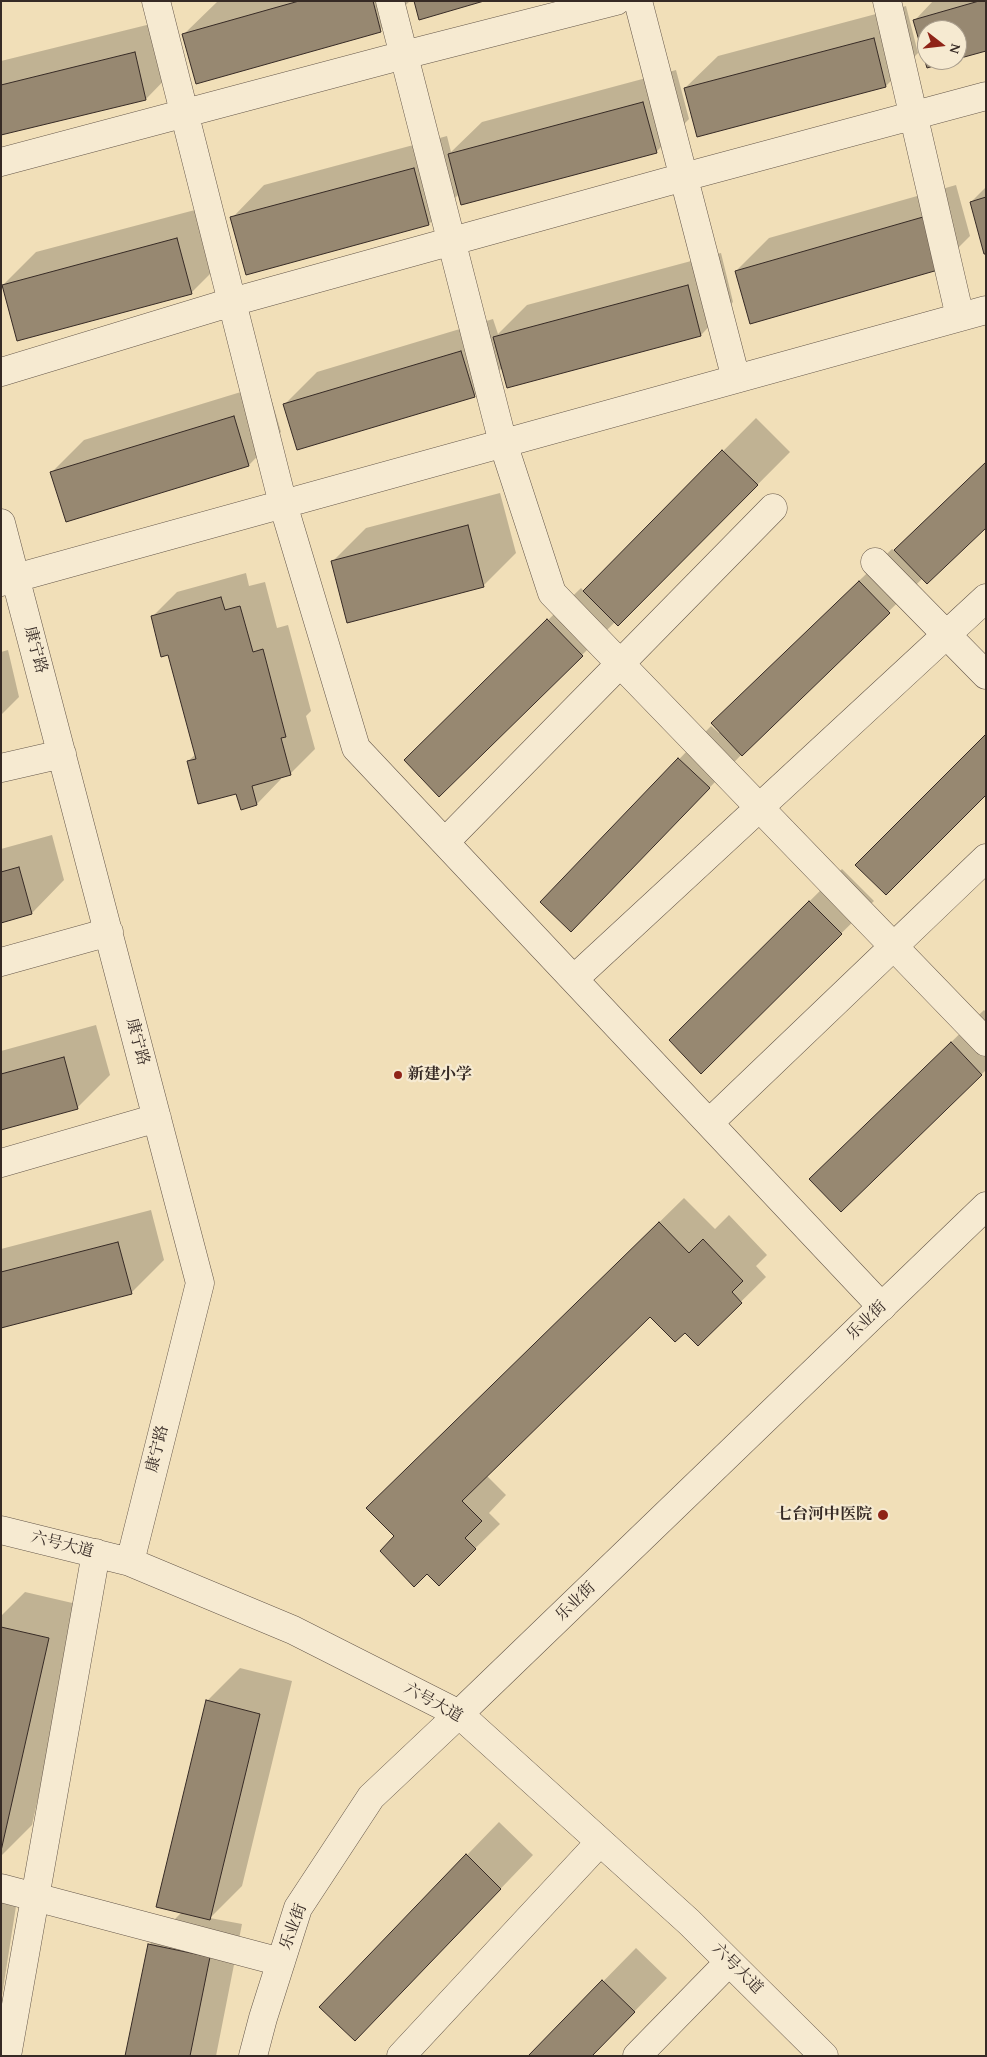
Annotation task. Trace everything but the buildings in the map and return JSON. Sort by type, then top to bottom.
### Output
[{"type":"street","points":[[156,1],[283,504],[356,748],[882,1307]]},
{"type":"street","points":[[390,1],[503,443],[552,593],[986,1042]]},
{"type":"street","points":[[1,162],[616,1]]},
{"type":"street","points":[[638,1],[736,378]]},
{"type":"street","points":[[886,1],[960,317]]},
{"type":"street","points":[[1,372],[232,302],[986,96]]},
{"type":"street","points":[[8,580],[986,310]]},
{"type":"street","points":[[445,842],[772,508]]},
{"type":"street","name":"康宁路","points":[[1,523],[8,580],[62,754],[200,1283],[130,1562]]},
{"type":"street","points":[[875,562],[986,675]]},
{"type":"street","points":[[574,979],[986,598]]},
{"type":"street","points":[[1,768],[62,754]]},
{"type":"street","points":[[709,1123],[986,858]]},
{"type":"street","points":[[1,962],[109,932]]},
{"type":"street","points":[[1,1163],[157,1118]]},
{"type":"street","name":"乐业街","points":[[253,2056],[298,1908],[371,1797],[986,1206]]},
{"type":"street","name":"六号大道","points":[[1,1530],[130,1562],[293,1630],[459,1714],[689,1922],[824,2056]]},
{"type":"street","points":[[7,2056],[96,1554]]},
{"type":"street","points":[[401,2056],[600,1842]]},
{"type":"street","points":[[1,1888],[281,1962]]},
{"type":"street","points":[[637,2056],[729,1962]]},
{"type":"place","name":"新建小学","points":[[398,1075]]},
{"type":"place","name":"七台河中医院","points":[[883,1515]]}]
